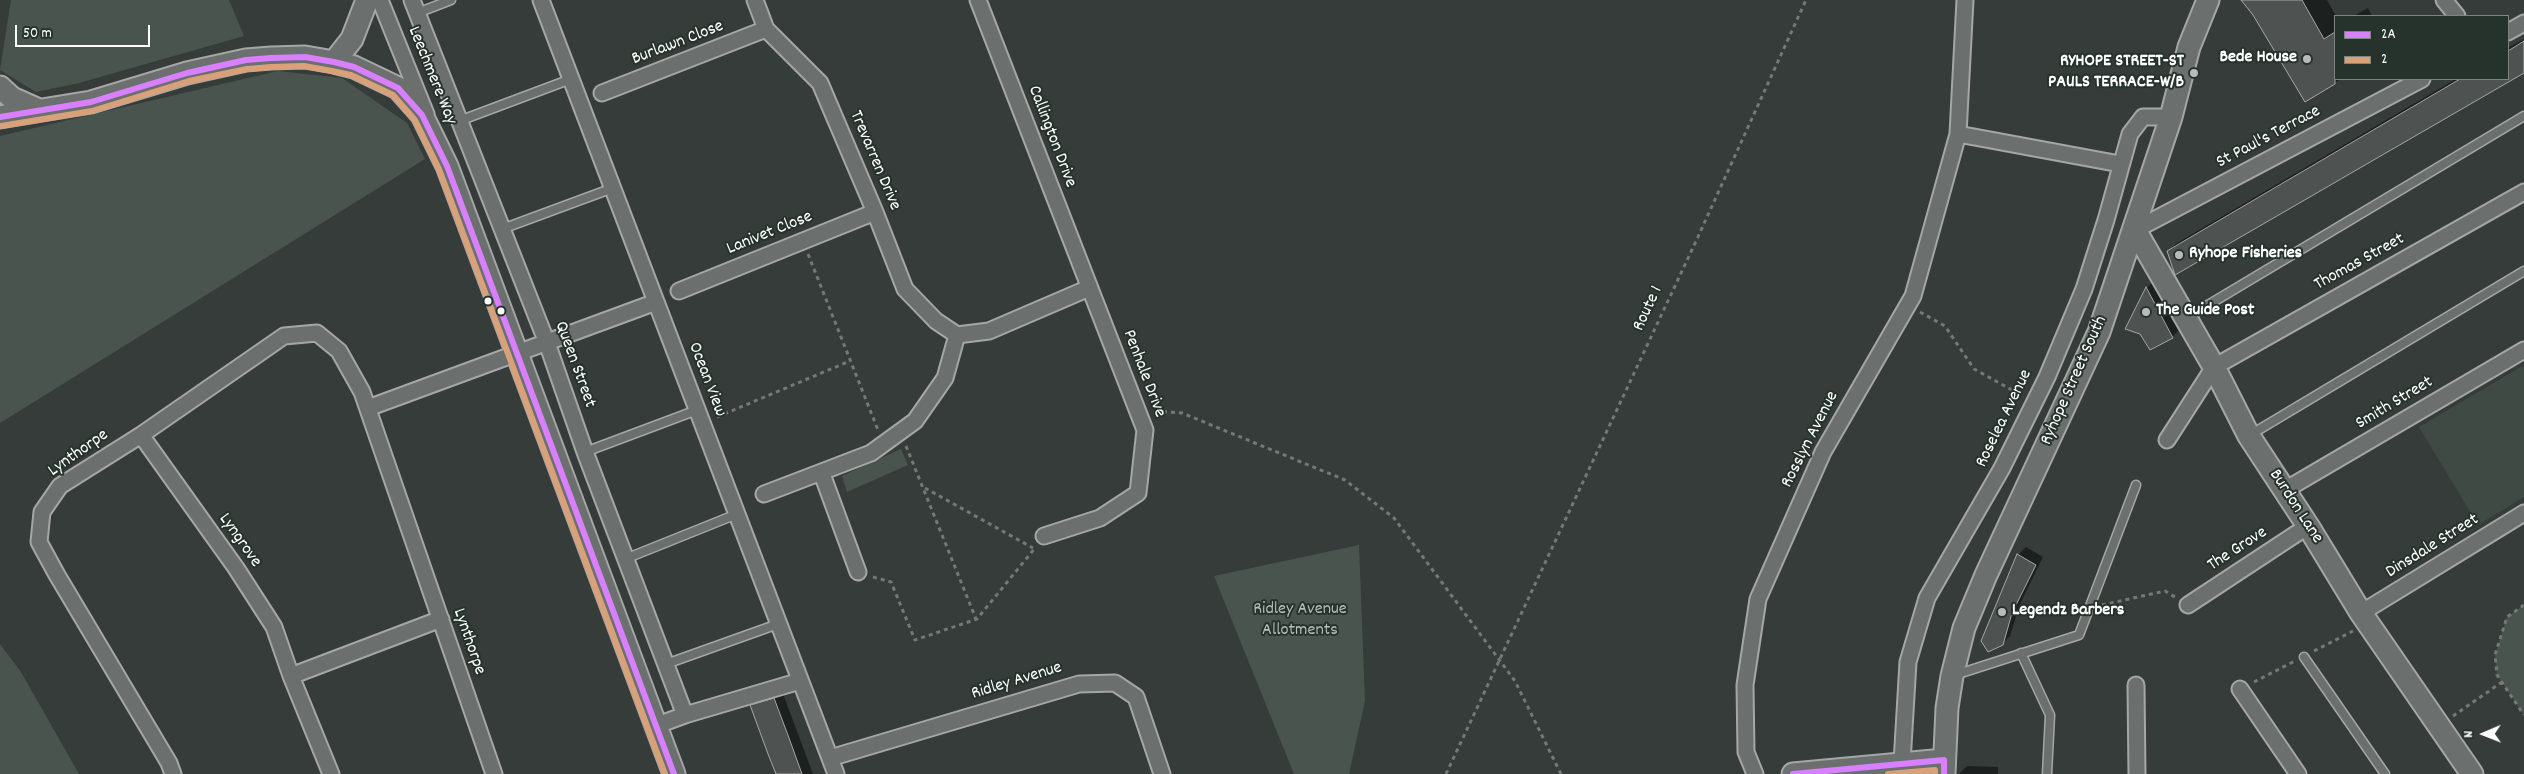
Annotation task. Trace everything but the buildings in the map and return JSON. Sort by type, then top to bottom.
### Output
[{"type":"street","points":[[334,62],[352,39],[367,0]]},
{"type":"street","name":"Leechmere Way","points":[[380,0],[448,166]]},
{"type":"street","name":"Ocean View","points":[[541,0],[836,774]]},
{"type":"street","name":"Trevarren Drive","points":[[755,0],[766,29],[820,83],[905,288],[936,321],[957,334]]},
{"type":"street","name":"Callington Drive","points":[[978,0],[1089,288]]},
{"type":"street","name":"Rosslyn Avenue","points":[[1755,774],[1746,752],[1745,685],[1758,599],[1822,452],[1912,296],[1958,134],[1966,0]]},
{"type":"street","name":"Ryhope Street South","points":[[1944,767],[1947,708],[1952,676],[1964,628],[1986,575],[2099,332],[2135,230],[2171,117],[2189,47],[2208,0]]},
{"type":"street","points":[[2444,0],[2456,15]]},
{"type":"street","name":"Queen Street","points":[[414,6],[546,343],[585,452],[685,716]]},
{"type":"street","points":[[2509,31],[2524,23]]},
{"type":"street","name":"Burlawn Close","points":[[602,93],[766,29]]},
{"type":"street","points":[[0,117],[91,102],[187,73],[246,60],[305,57],[334,62],[354,67],[398,88],[422,114],[448,166],[674,774]]},
{"type":"street","name":"St Paul's Terrace","points":[[2135,230],[2420,80]]},
{"type":"street","points":[[0,87],[12,98],[39,110]]},
{"type":"street","name":"Roselea Avenue","points":[[1902,763],[1908,662],[1927,598],[2002,468],[2034,403],[2084,289],[2130,134],[2143,117],[2171,117]]},
{"type":"street","points":[[1958,134],[2120,164]]},
{"type":"street","name":"Thomas Street","points":[[2214,366],[2524,192]]},
{"type":"street","name":"Lanivet Close","points":[[679,292],[875,212]]},
{"type":"street","name":"Burdon Lane","points":[[2135,230],[2214,366],[2249,436],[2308,526],[2361,613],[2472,774]]},
{"type":"street","points":[[764,494],[822,474],[871,453],[915,421],[946,378],[957,334],[989,331],[1089,288]]},
{"type":"street","name":"Penhale Drive","points":[[1044,536],[1100,518],[1138,493],[1145,430],[1089,288]]},
{"type":"street","points":[[368,408],[656,302]]},
{"type":"street","name":"Lynthorpe","points":[[173,774],[169,762],[39,542],[42,512],[60,486],[141,434],[284,336],[317,333],[339,351],[362,392],[494,774]]},
{"type":"street","name":"Smith Street","points":[[2285,490],[2524,350]]},
{"type":"street","points":[[2167,440],[2214,366]]},
{"type":"street","name":"Lyngrove","points":[[141,434],[236,568],[274,627],[291,676],[331,774]]},
{"type":"street","points":[[822,474],[858,572]]},
{"type":"street","name":"Dinsdale Street","points":[[2361,613],[2524,513]]},
{"type":"street","name":"The Grove","points":[[2188,605],[2308,526]]},
{"type":"street","points":[[291,676],[441,619]]},
{"type":"street","points":[[656,726],[800,681]]},
{"type":"street","name":"Ridley Avenue","points":[[830,758],[1078,684],[1115,683],[1136,697],[1162,774]]},
{"type":"street","points":[[2136,686],[2137,774]]},
{"type":"street","points":[[2240,689],[2298,774]]},
{"type":"street","points":[[1793,774],[1902,763],[1944,767]]},
{"type":"lane","points":[[414,6],[451,0]]},
{"type":"lane","points":[[459,122],[571,79]]},
{"type":"lane","points":[[2186,318],[2524,116]]},
{"type":"lane","points":[[502,229],[612,188]]},
{"type":"lane","points":[[2249,436],[2524,271]]},
{"type":"lane","points":[[585,452],[700,416]]},
{"type":"lane","points":[[1952,676],[2080,634],[2136,485]]},
{"type":"lane","points":[[625,559],[737,514]]},
{"type":"lane","points":[[666,664],[778,624]]},
{"type":"lane","points":[[2021,653],[2050,715],[2047,774]]},
{"type":"lane","points":[[2304,657],[2385,774]]},
{"type":"path","name":"Route 1","points":[[1446,774],[1693,248],[1806,0]]},
{"type":"path","points":[[803,242],[883,444]]},
{"type":"path","points":[[1907,305],[1945,326],[1974,369],[2034,403]]},
{"type":"path","points":[[700,416],[850,361]]},
{"type":"path","points":[[1137,410],[1182,413],[1345,480],[1394,518],[1515,681],[1562,774]]},
{"type":"path","points":[[900,432],[977,619]]},
{"type":"path","points":[[924,488],[1034,549]]},
{"type":"path","points":[[858,572],[891,582],[915,640],[977,619],[1044,536]]},
{"type":"path","points":[[2090,608],[2165,591],[2188,605]]},
{"type":"path","points":[[2524,604],[2507,617],[2495,655],[2497,675],[2524,715]]},
{"type":"path","points":[[2438,726],[2502,682]]},
{"type":"shaded area","points":[[2524,365],[2524,497],[2478,525],[2419,427]]},
{"type":"green space","points":[[11,0],[229,0],[244,36],[79,83],[36,92],[0,70]]},
{"type":"green space","points":[[278,71],[342,78],[407,123],[425,159],[0,423],[0,136]]},
{"type":"green space","points":[[901,449],[908,465],[847,492],[842,476]]},
{"type":"green space","name":"Ridley Avenue Allotments","points":[[1359,545],[1365,701],[1349,774],[1294,774],[1214,576]]},
{"type":"green space","points":[[2524,605],[2524,715],[2497,675],[2495,655],[2507,617]]},
{"type":"green space","points":[[0,644],[21,672],[79,774],[0,774]]},
{"type":"transit line","name":"2A","points":[[0,117],[91,102],[187,73],[246,60],[271,58],[305,57],[334,62],[354,67],[398,88],[422,115],[447,166],[674,774]]},
{"type":"transit line","name":"2","points":[[1,126],[92,111],[189,81],[247,69],[271,67],[304,66],[351,75],[393,95],[415,120],[439,169],[665,774]]},
{"type":"transit line","name":"2A","points":[[1793,774],[1944,760],[1944,774]]},
{"type":"transit line","name":"2","points":[[1888,774],[1935,770],[1935,774]]},
{"type":"place","name":"Bede House","points":[[2307,59]]},
{"type":"place","name":"RYHOPE STREET-ST PAULS TERRACE-W/B","points":[[2194,73]]},
{"type":"place","name":"Ryhope Fisheries","points":[[2179,255]]},
{"type":"place","name":"The Guide Post","points":[[2146,312]]},
{"type":"place","name":"Legendz Barbers","points":[[2002,612]]}]
